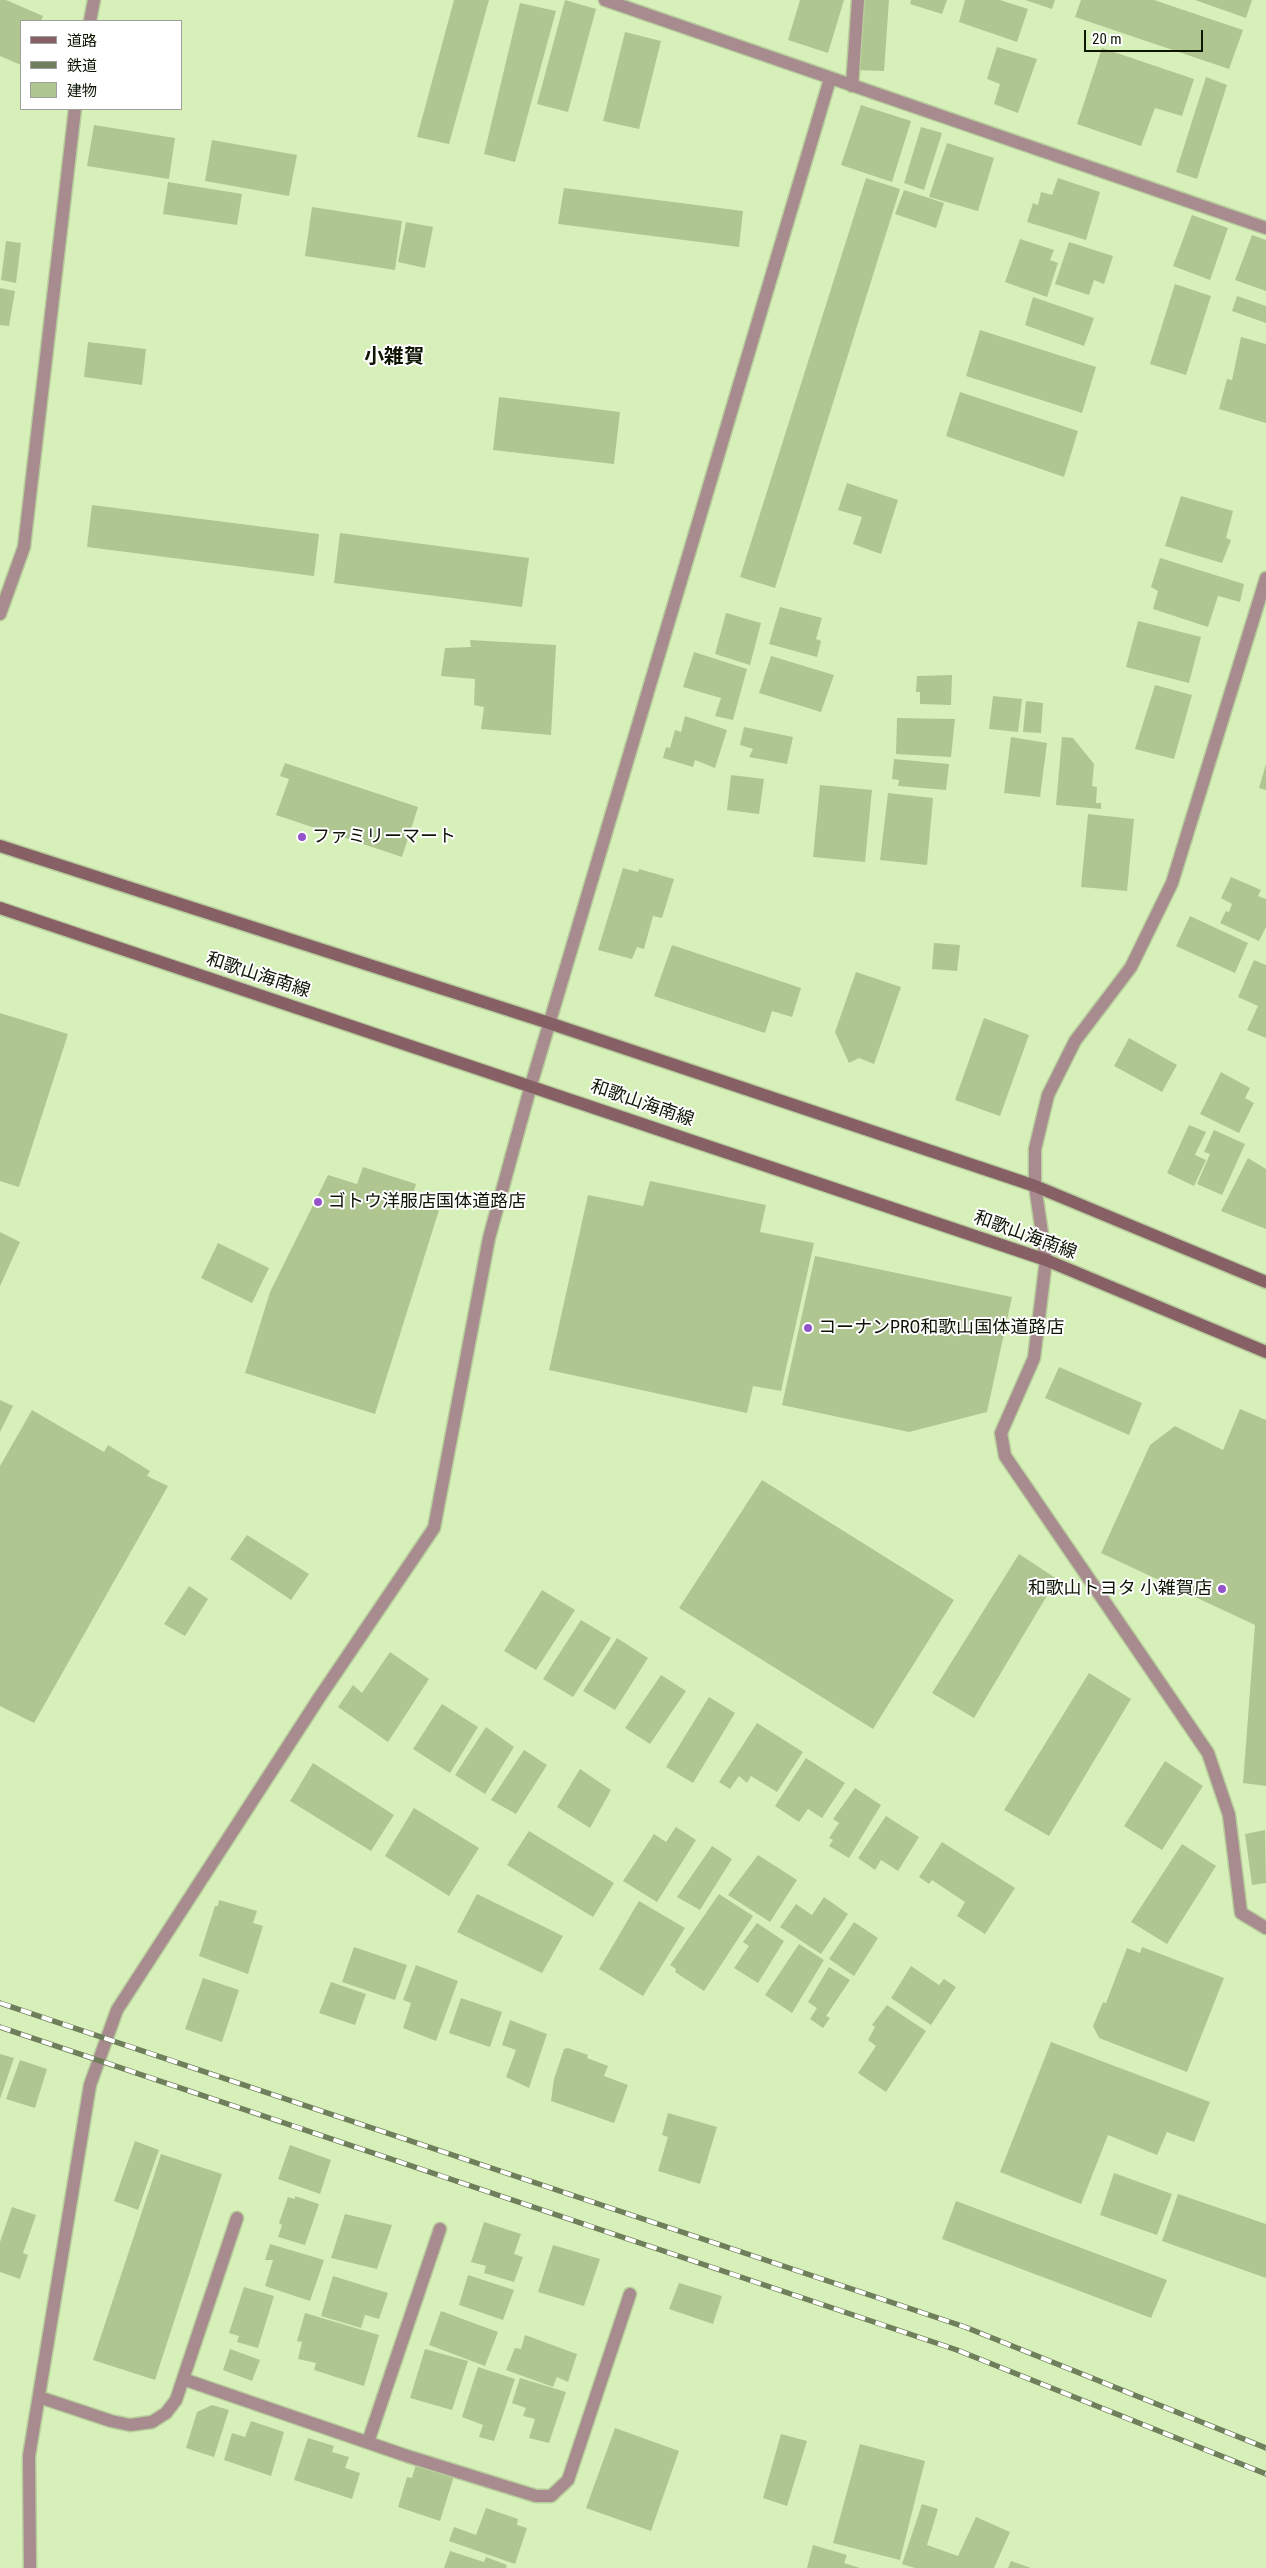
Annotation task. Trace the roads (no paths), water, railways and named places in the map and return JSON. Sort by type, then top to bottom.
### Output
[{"type":"main road","points":[[0,846],[550,1023],[1035,1186],[1266,1282]]},
{"type":"main road","name":"和歌山海南線","points":[[0,908],[531,1085],[1046,1260],[1266,1352]]},
{"type":"street","points":[[90,20],[94,0]]},
{"type":"street","points":[[605,0],[1266,228]]},
{"type":"street","points":[[852,86],[858,0]]},
{"type":"street","points":[[30,2568],[29,2456],[90,2085],[117,2010],[319,1698],[434,1528],[489,1238],[531,1085],[830,79]]},
{"type":"street","points":[[0,614],[24,548],[75,110]]},
{"type":"street","points":[[1266,578],[1172,883],[1131,967],[1075,1041],[1048,1095],[1035,1149],[1035,1186],[1046,1260],[1034,1358],[1000,1433],[1005,1456],[1208,1753],[1229,1815],[1241,1913],[1266,1928]]},
{"type":"street","points":[[39,2396],[111,2421],[130,2425],[152,2422],[166,2413],[176,2400],[237,2218]]},
{"type":"street","points":[[368,2442],[440,2229]]},
{"type":"street","points":[[183,2379],[528,2494],[551,2496],[568,2480],[630,2294]]},
{"type":"railway","points":[[0,2003],[965,2327],[1266,2448]]},
{"type":"railway","points":[[0,2027],[957,2350],[1266,2474]]},
{"type":"place","name":"ファミリーマート","points":[[302,837]]},
{"type":"place","name":"ゴトウ洋服店国体道路店","points":[[318,1202]]},
{"type":"place","name":"コーナンPRO和歌山国体道路店","points":[[808,1328]]},
{"type":"place","name":"和歌山トヨタ 小雑賀店","points":[[1222,1589]]},
{"type":"district","name":"小雑賀","points":[[394,358]]}]
